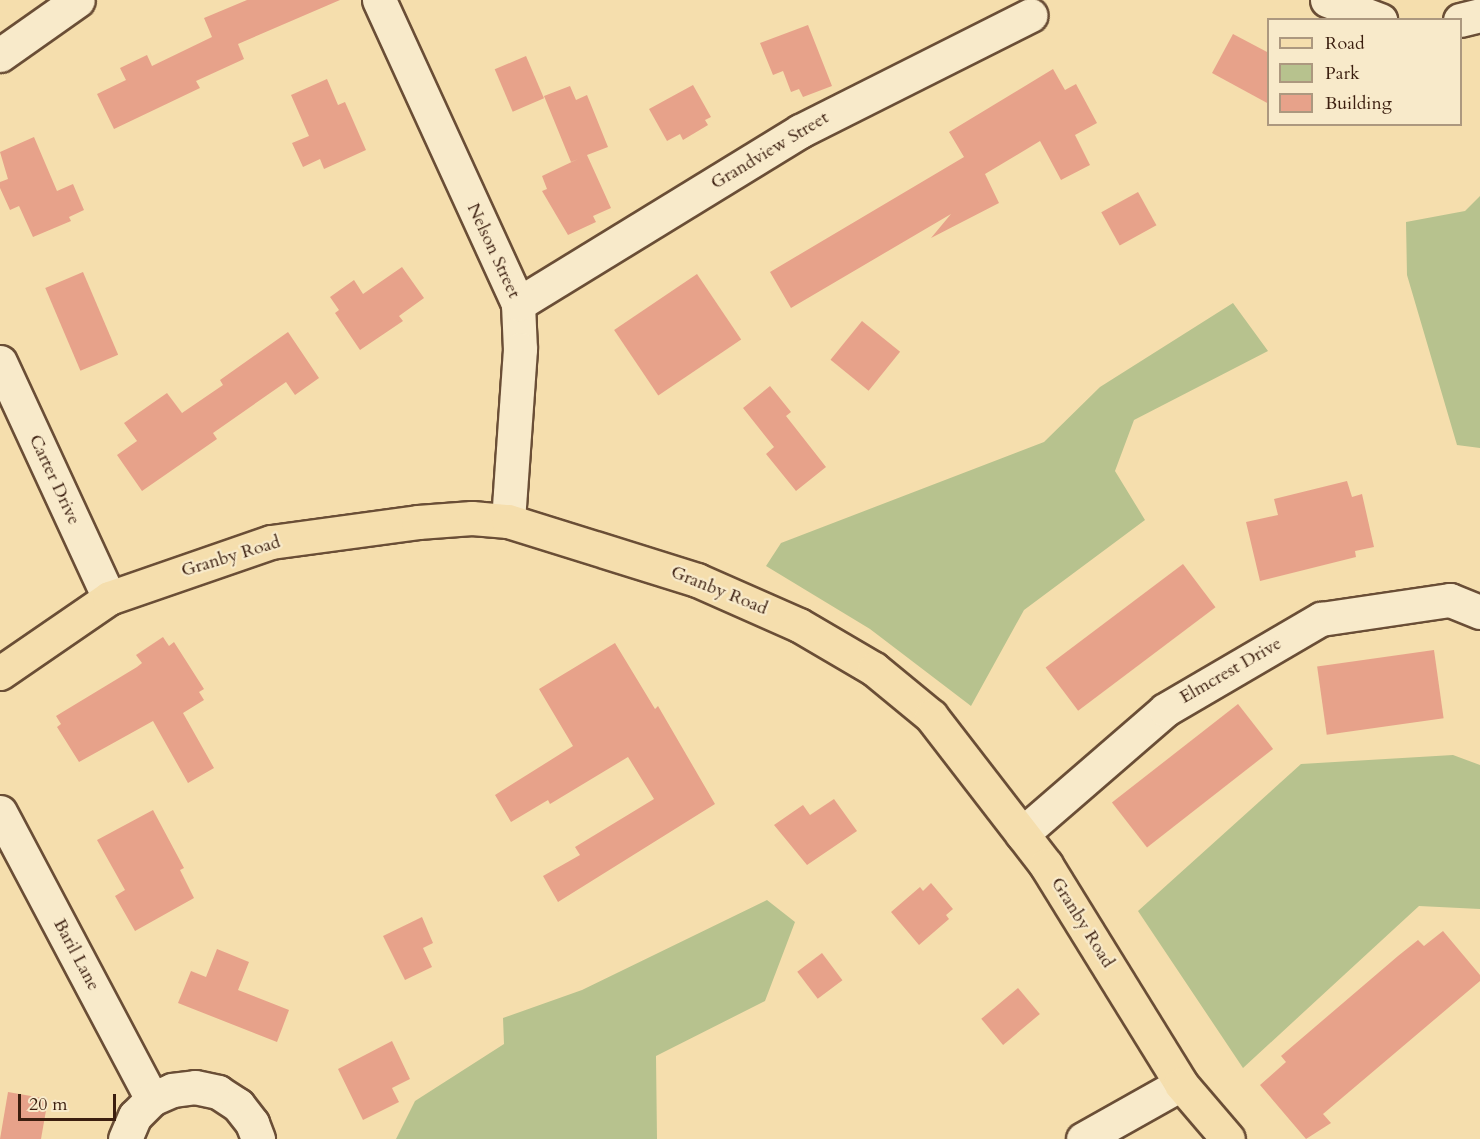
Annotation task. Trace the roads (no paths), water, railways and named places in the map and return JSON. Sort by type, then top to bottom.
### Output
[{"type":"main road","name":"Granby Road","points":[[0,673],[109,598],[271,542],[418,522],[472,518],[508,521],[697,580],[799,625],[874,669],[931,716],[1046,865],[1181,1084],[1228,1139]]},
{"type":"street","points":[[0,55],[78,0]]},
{"type":"street","name":"Nelson Street","points":[[379,0],[518,304],[520,349],[508,521]]},
{"type":"street","points":[[1327,0],[1375,18]]},
{"type":"street","name":"Grandview Street","points":[[518,304],[800,131],[1031,15]]},
{"type":"street","points":[[1462,20],[1480,15]]},
{"type":"street","name":"Carter Drive","points":[[0,362],[109,598]]},
{"type":"street","name":"Elmcrest Drive","points":[[1022,834],[1165,710],[1321,619],[1450,600],[1480,612]]},
{"type":"street","name":"Baril Lane","points":[[0,812],[152,1099]]},
{"type":"street","points":[[1083,1139],[1181,1084]]},
{"type":"street","points":[[124,1139],[135,1116],[152,1099],[172,1090],[195,1087],[218,1092],[238,1105],[252,1123],[258,1139]]}]
